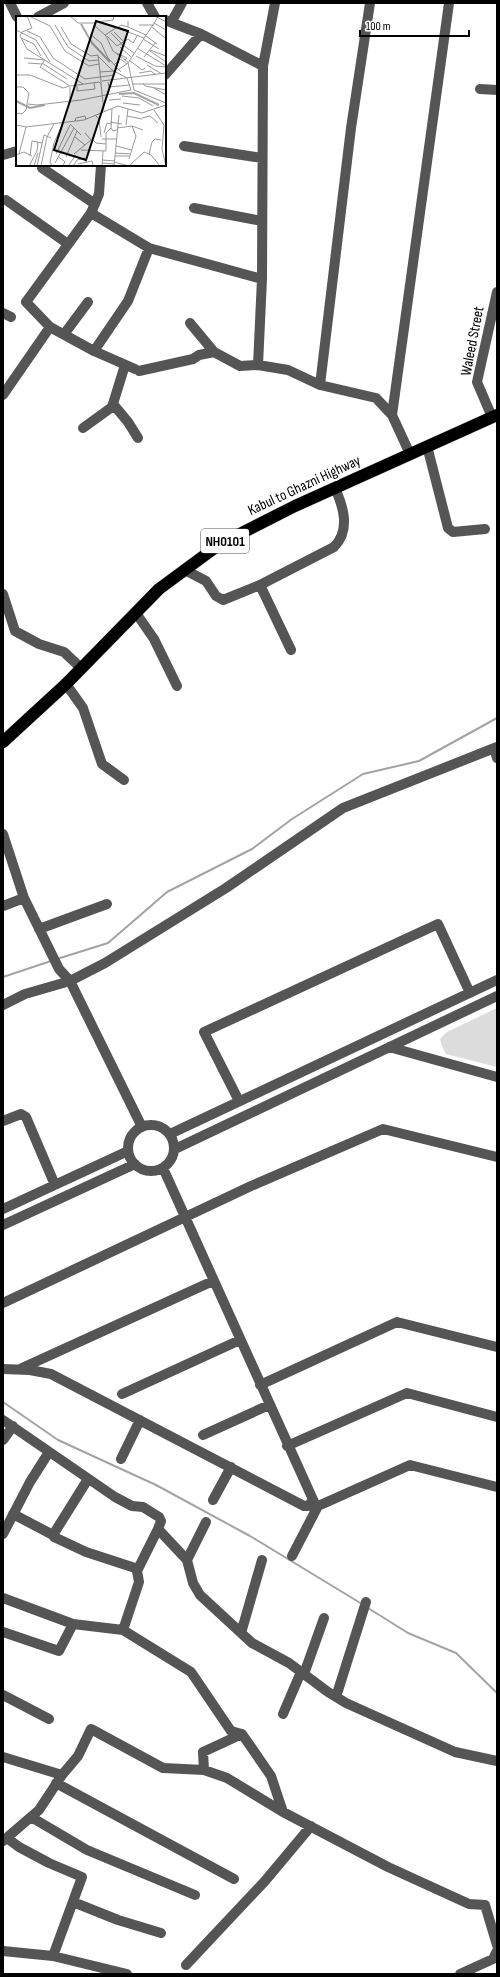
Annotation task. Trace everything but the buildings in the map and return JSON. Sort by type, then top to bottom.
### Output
[{"type":"highway","name":"Kabul to Ghazni Highway","points":[[3,742],[66,684],[159,589],[220,544],[335,488],[495,416]]},
{"type":"street","points":[[10,3],[17,16]]},
{"type":"street","points":[[40,16],[64,3]]},
{"type":"street","points":[[147,3],[154,16]]},
{"type":"street","points":[[182,3],[168,20],[201,34],[263,66]]},
{"type":"street","points":[[258,365],[262,279],[263,66],[275,3]]},
{"type":"street","points":[[320,385],[351,128],[370,3]]},
{"type":"street","points":[[392,416],[449,3]]},
{"type":"street","points":[[166,74],[201,34]]},
{"type":"street","points":[[480,89],[497,90]]},
{"type":"street","points":[[184,146],[262,158]]},
{"type":"street","points":[[3,155],[16,151]]},
{"type":"street","points":[[101,166],[99,194],[93,209],[26,302],[50,327],[65,333],[94,351],[137,370],[193,359],[200,355],[214,352]]},
{"type":"street","points":[[42,168],[93,209],[149,248],[262,279]]},
{"type":"street","points":[[6,200],[68,244]]},
{"type":"street","points":[[194,208],[262,221]]},
{"type":"street","points":[[94,351],[128,301],[149,248]]},
{"type":"street","name":"Waleed Street","points":[[495,416],[478,382],[497,292]]},
{"type":"street","points":[[65,333],[88,302]]},
{"type":"street","points":[[190,323],[214,352],[240,366],[258,365],[288,370],[320,385],[376,398],[392,416],[410,454]]},
{"type":"street","points":[[3,395],[50,327]]},
{"type":"street","points":[[83,428],[110,408],[113,404],[125,365]]},
{"type":"street","points":[[113,404],[128,422],[138,438]]},
{"type":"street","points":[[428,446],[448,528],[453,532],[486,528]]},
{"type":"street","points":[[185,570],[206,581],[216,596],[223,600],[260,585],[337,544],[344,525],[344,508],[335,488]]},
{"type":"street","points":[[260,585],[291,650]]},
{"type":"street","points":[[3,594],[15,631],[39,644],[64,652],[81,668]]},
{"type":"street","points":[[136,613],[154,639],[177,686]]},
{"type":"street","points":[[66,684],[83,708],[102,764],[124,780]]},
{"type":"street","points":[[3,1006],[25,994],[70,981],[105,963],[226,888],[342,808],[495,747],[497,758]]},
{"type":"street","points":[[3,834],[24,898],[59,969],[70,981],[142,1127]]},
{"type":"street","points":[[3,906],[24,898]]},
{"type":"street","points":[[41,932],[107,904]]},
{"type":"street","points":[[238,1101],[204,1032],[438,924],[470,992]]},
{"type":"street","points":[[170,1134],[497,980]]},
{"type":"street","points":[[174,1149],[497,996]]},
{"type":"street","points":[[389,1047],[497,1077]]},
{"type":"street","points":[[3,1121],[21,1114],[26,1117],[55,1185]]},
{"type":"street","points":[[157,1126],[170,1134],[174,1149],[173,1157],[163,1168],[148,1171],[135,1164],[128,1152],[131,1137],[142,1127],[157,1126]]},
{"type":"street","points":[[3,1303],[251,1186],[383,1129],[497,1157]]},
{"type":"street","points":[[3,1209],[128,1152]]},
{"type":"street","points":[[3,1225],[135,1164]]},
{"type":"street","points":[[163,1168],[287,1446],[315,1504],[292,1556]]},
{"type":"street","points":[[20,1369],[213,1281]]},
{"type":"street","points":[[260,1385],[397,1322],[497,1347]]},
{"type":"street","points":[[122,1394],[240,1340]]},
{"type":"street","points":[[3,1369],[47,1372],[304,1506],[315,1504],[410,1466],[497,1487]]},
{"type":"street","points":[[287,1446],[406,1393],[497,1417]]},
{"type":"street","points":[[203,1435],[269,1405]]},
{"type":"street","points":[[3,1420],[88,1479],[132,1506],[143,1507],[161,1521],[137,1571],[139,1582],[123,1630]]},
{"type":"street","points":[[120,1459],[140,1420]]},
{"type":"street","points":[[3,1440],[13,1426]]},
{"type":"street","points":[[3,1534],[30,1482],[48,1452]]},
{"type":"street","points":[[213,1500],[231,1467]]},
{"type":"street","points":[[53,1535],[88,1479]]},
{"type":"street","points":[[14,1514],[53,1535],[56,1539],[86,1552],[135,1568],[137,1571]]},
{"type":"street","points":[[186,1560],[206,1522]]},
{"type":"street","points":[[158,1529],[186,1560],[193,1583],[200,1595],[252,1643],[289,1663],[336,1697],[455,1752],[497,1761]]},
{"type":"street","points":[[241,1633],[262,1560]]},
{"type":"street","points":[[3,1598],[73,1624],[123,1630],[191,1672],[231,1731],[242,1734],[271,1776],[283,1812]]},
{"type":"street","points":[[336,1697],[366,1602]]},
{"type":"street","points":[[283,1714],[302,1673],[324,1618]]},
{"type":"street","points":[[3,1632],[59,1651],[73,1624]]},
{"type":"street","points":[[3,1695],[49,1719]]},
{"type":"street","points":[[53,1956],[82,1877],[43,1860],[19,1847],[6,1835],[39,1810],[59,1779],[78,1756],[91,1729],[163,1768],[204,1770],[228,1778],[283,1812],[388,1867],[469,1904],[485,1905],[497,1944],[493,1959],[460,1974]]},
{"type":"street","points":[[204,1770],[203,1752],[242,1734]]},
{"type":"street","points":[[3,1757],[59,1779],[234,1879]]},
{"type":"street","points":[[31,1817],[87,1850],[195,1895]]},
{"type":"street","points":[[186,1965],[265,1881],[311,1826]]},
{"type":"street","points":[[73,1902],[118,1920],[161,1933]]},
{"type":"street","points":[[3,1951],[53,1956],[127,1974]]},
{"type":"shaded area","points":[[497,1008],[497,1067],[446,1054],[440,1039],[447,1032]]},
{"type":"waterway","points":[[57,959],[108,943],[167,892],[252,849],[292,819],[363,774],[419,761],[497,718]]},
{"type":"waterway","points":[[3,977],[51,961]]},
{"type":"waterway","points":[[3,1402],[58,1440],[156,1485],[250,1536],[362,1604]]},
{"type":"waterway","points":[[368,1608],[408,1633],[456,1653],[497,1693]]}]
